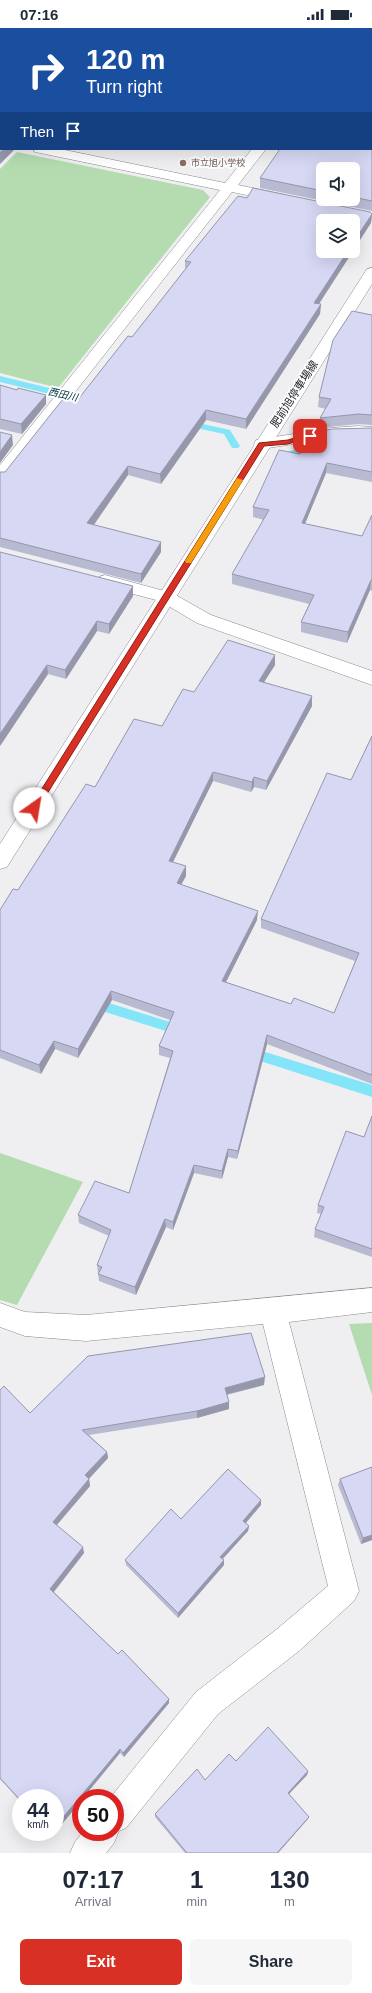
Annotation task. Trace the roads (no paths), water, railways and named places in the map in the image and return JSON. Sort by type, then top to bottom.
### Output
[{"type":"street","points":[[45,150],[296,201]]},
{"type":"street","points":[[0,476],[20,440],[64,395],[258,150]]},
{"type":"street","name":"肥前旭停車場線","points":[[3,850],[166,597],[372,272]]},
{"type":"street","points":[[262,444],[288,442],[321,433],[372,432]]},
{"type":"street","points":[[90,577],[166,597],[204,619],[372,678]]},
{"type":"street","points":[[0,1315],[25,1324],[86,1328],[273,1311],[372,1300]]},
{"type":"street","points":[[124,1806],[207,1703],[288,1640],[344,1590],[273,1311]]},
{"type":"street","points":[[86,1853],[96,1841]]},
{"type":"waterway","name":"西田川","points":[[0,379],[95,402]]},
{"type":"waterway","name":"西田川","points":[[185,423],[227,432],[235,446]]},
{"type":"waterway","points":[[281,456],[317,447]]},
{"type":"waterway","points":[[93,1003],[182,1031]]},
{"type":"waterway","points":[[249,1052],[372,1091]]},
{"type":"place","name":"市立旭小学校","points":[[183,163]]}]
